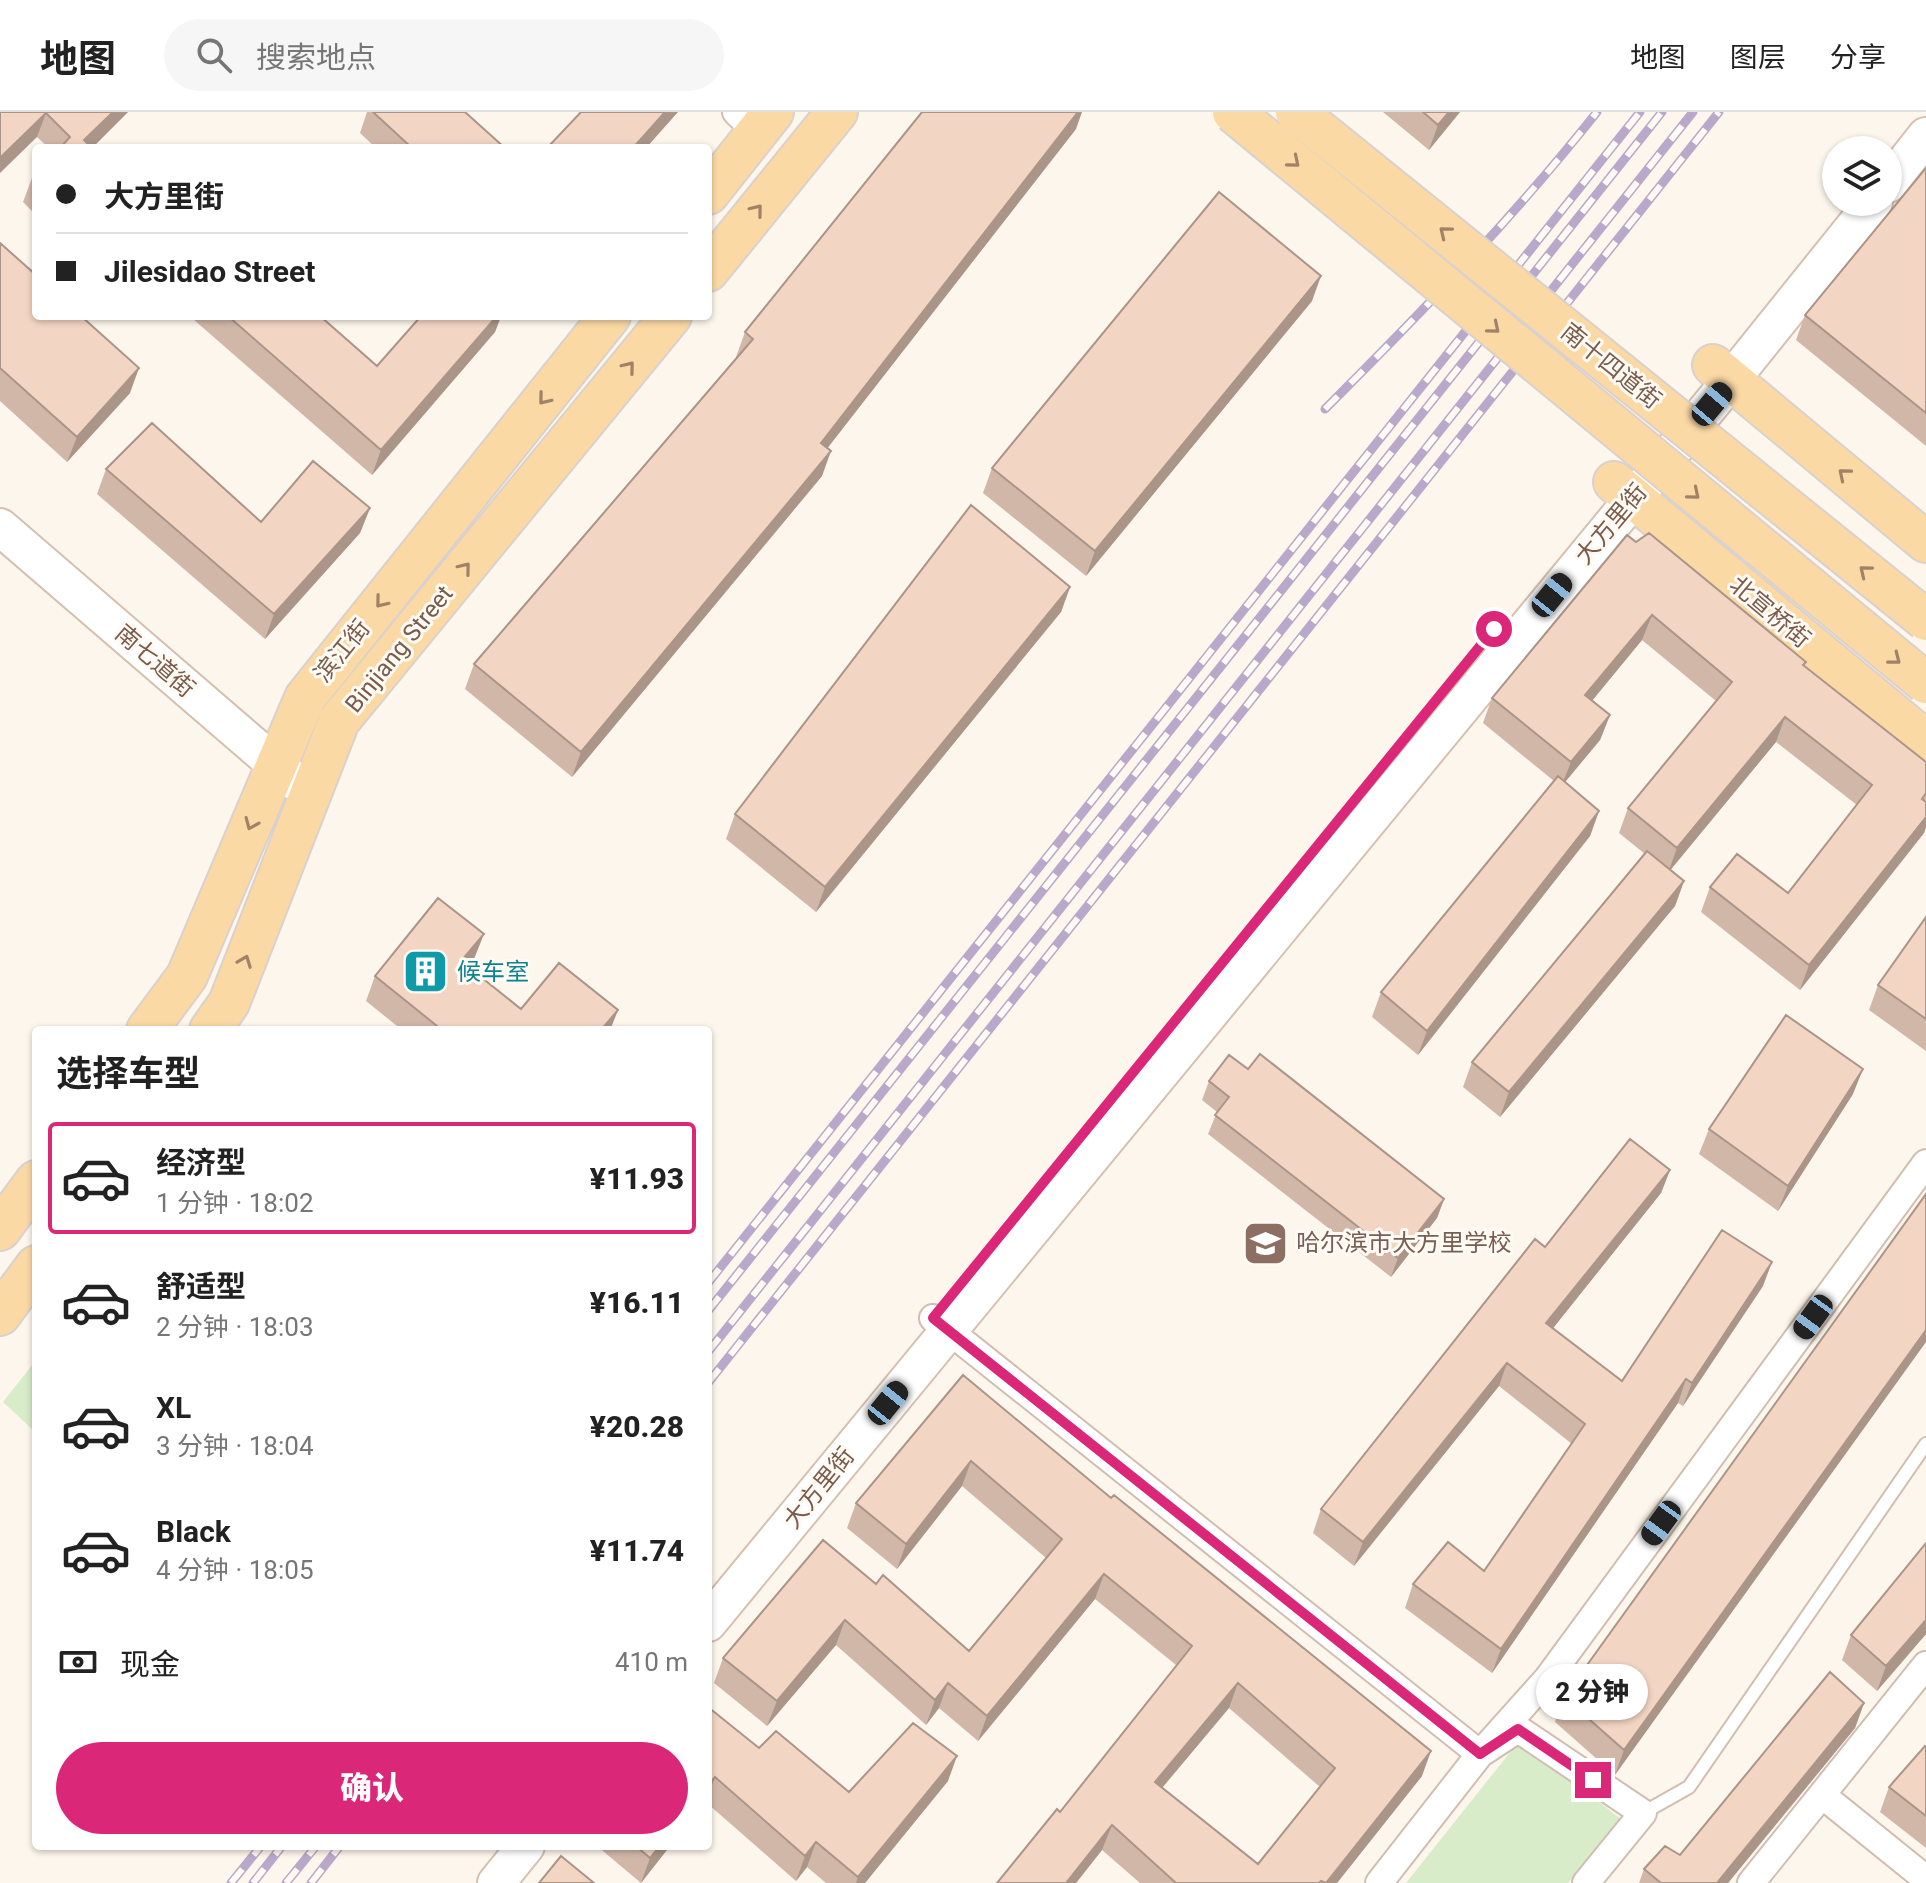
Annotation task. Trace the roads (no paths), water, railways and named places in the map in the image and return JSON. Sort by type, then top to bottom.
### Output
[{"type":"main road","points":[[712,266],[837,112]]},
{"type":"main road","points":[[1233,112],[1926,683]]},
{"type":"main road","name":"南十四道街","points":[[1296,112],[1926,620]]},
{"type":"main road","points":[[1898,136],[1918,112]]},
{"type":"main road","points":[[712,188],[756,119]]},
{"type":"main road","points":[[1902,166],[1926,136]]},
{"type":"main road","name":"大方里街","points":[[1722,373],[1835,216]]},
{"type":"main road","name":"大方里街","points":[[712,1590],[940,1323],[1623,490],[1862,216]]},
{"type":"main road","name":"滨江街","points":[[150,1026],[187,976],[305,698],[607,320]]},
{"type":"main road","name":"Binjiang Street","points":[[213,1026],[229,1003],[339,721],[668,320]]},
{"type":"main road","points":[[1722,373],[1926,542]]},
{"type":"main road","name":"北宣桥街","points":[[1623,490],[1926,741]]},
{"type":"main road","name":"南七道街","points":[[0,527],[310,794]]},
{"type":"main road","points":[[0,1230],[32,1186]]},
{"type":"main road","points":[[0,1315],[32,1271]]},
{"type":"main road","name":"大方里街","points":[[712,1618],[940,1323]]},
{"type":"main road","points":[[474,1883],[501,1850]]},
{"type":"main road","points":[[496,1883],[523,1850]]},
{"type":"street","points":[[1379,1883],[1480,1754],[1548,1678],[1926,1163]]},
{"type":"street","points":[[940,1323],[1480,1754]]},
{"type":"street","points":[[1751,1883],[1926,1665]]},
{"type":"street","points":[[1480,1754],[1518,1729],[1643,1813],[1586,1883]]},
{"type":"street","points":[[1822,1795],[1926,1879]]},
{"type":"lane","points":[[1643,1813],[1689,1787],[1926,1444]]},
{"type":"railway","points":[[1325,409],[1465,265],[1597,112]]},
{"type":"railway","points":[[712,1278],[1640,112]]},
{"type":"railway","points":[[712,1306],[1662,112]]},
{"type":"railway","points":[[712,1347],[1693,112]]},
{"type":"railway","points":[[712,1378],[1719,112]]},
{"type":"railway","points":[[231,1883],[258,1850]]},
{"type":"railway","points":[[253,1883],[279,1850]]},
{"type":"railway","points":[[286,1883],[313,1850]]},
{"type":"railway","points":[[311,1883],[337,1850]]},
{"type":"place","name":"候车室","points":[[426,972]]},
{"type":"place","name":"哈尔滨市大方里学校","points":[[1265,1243]]}]
